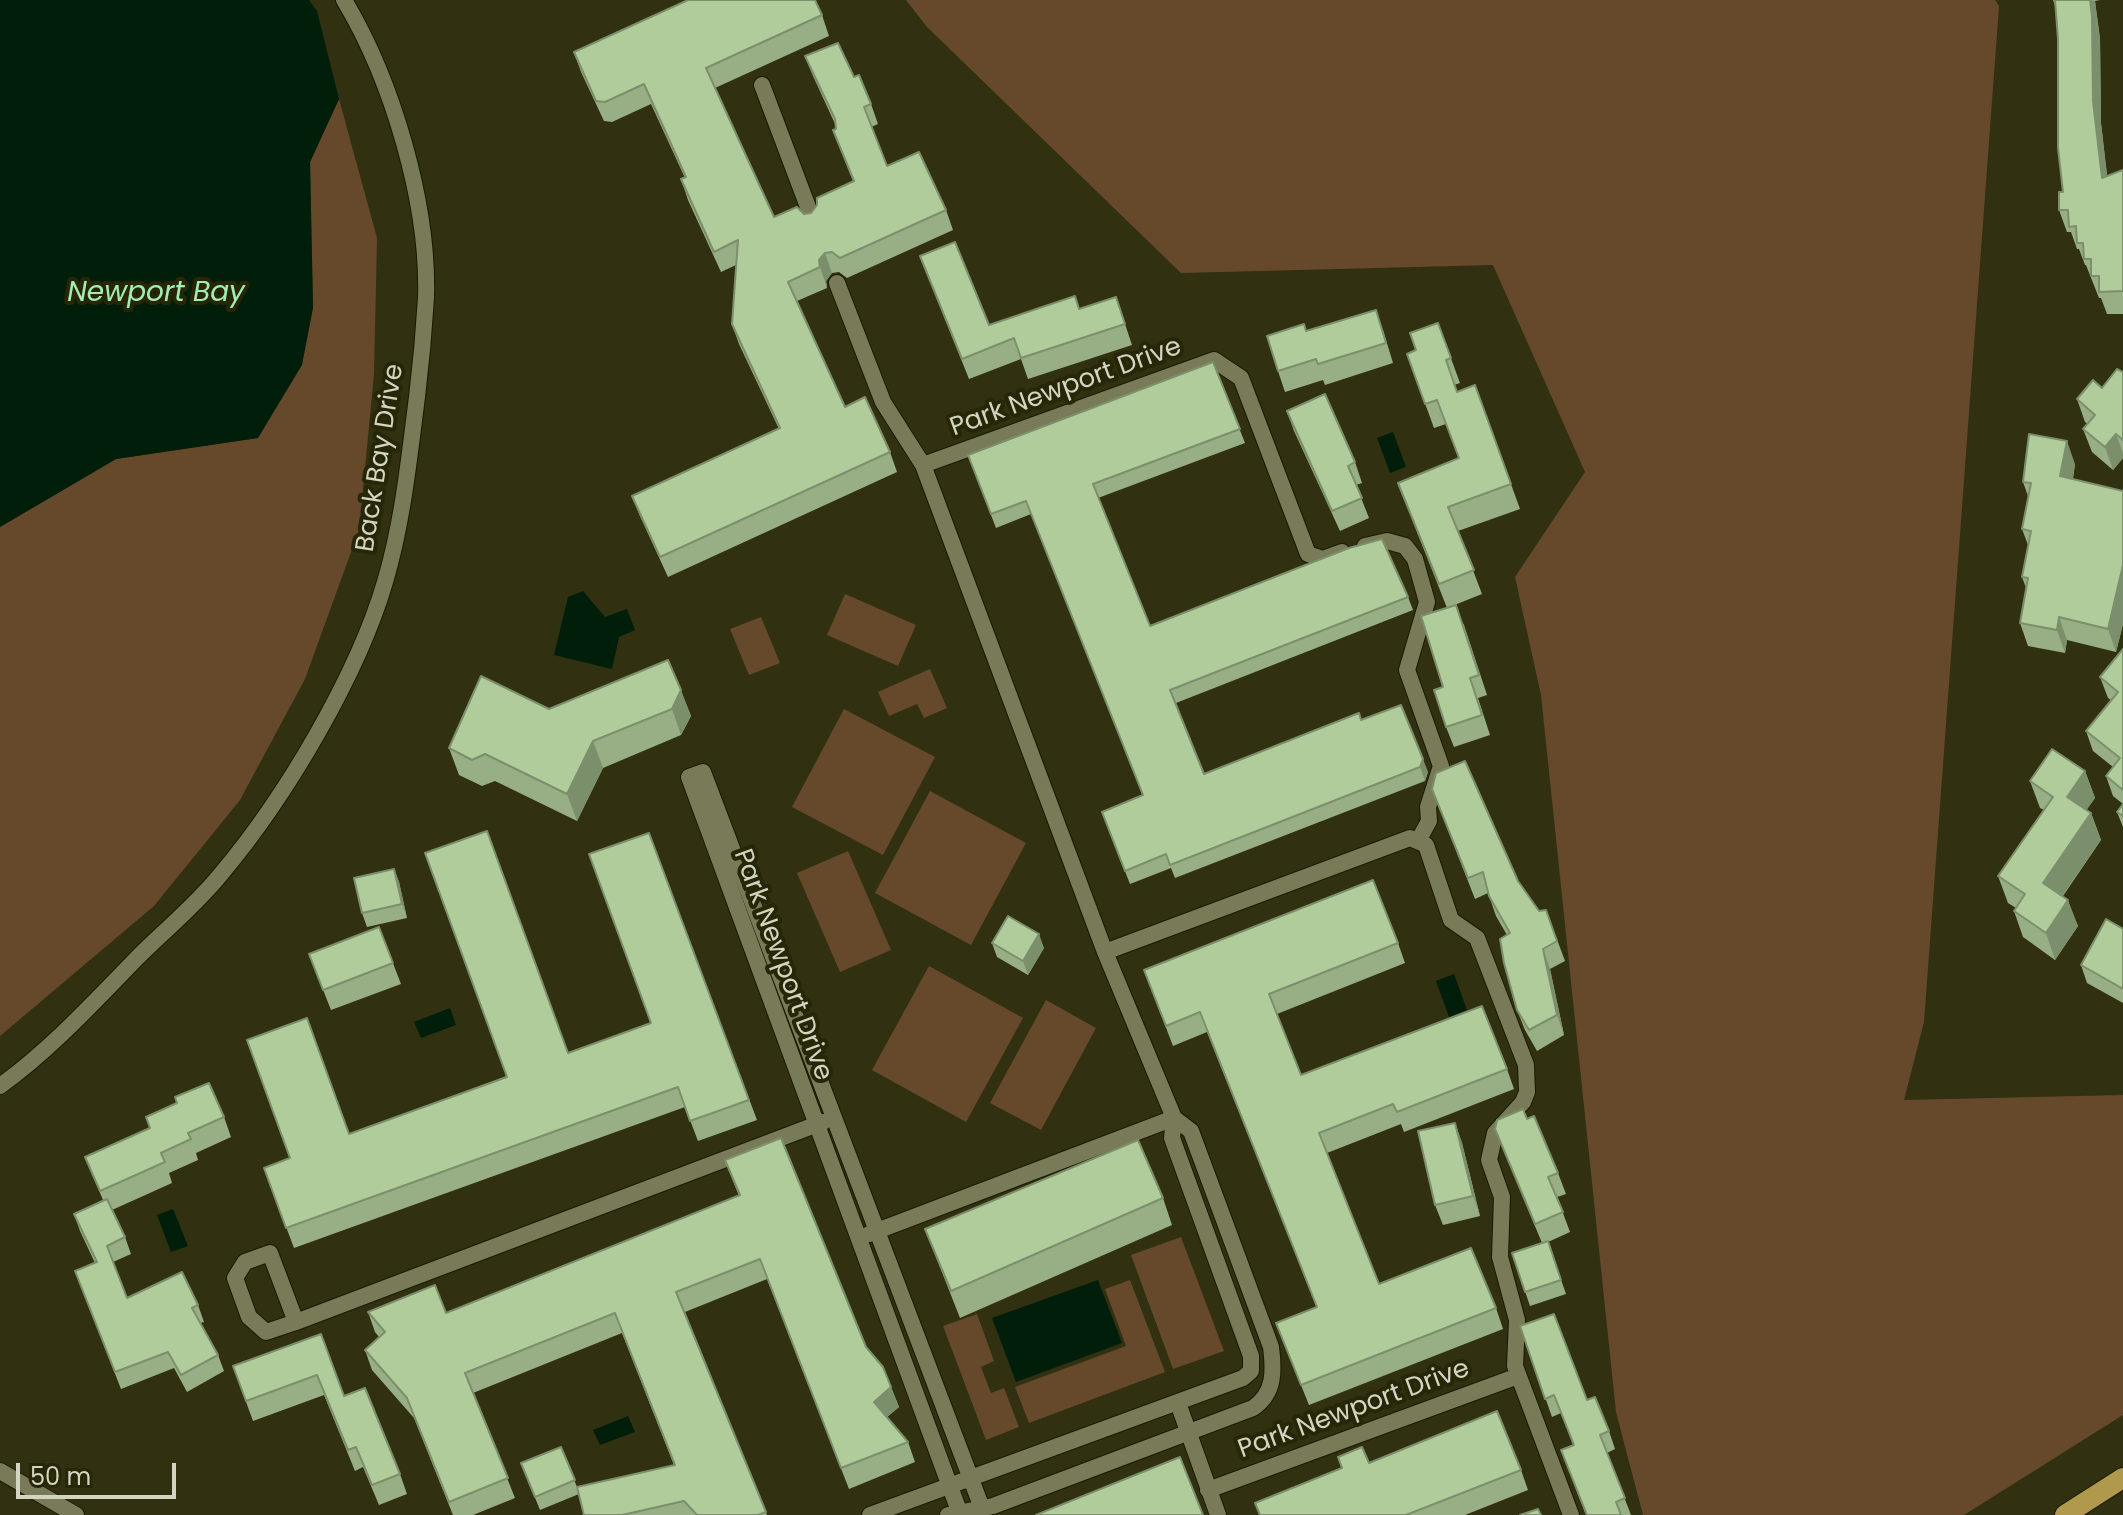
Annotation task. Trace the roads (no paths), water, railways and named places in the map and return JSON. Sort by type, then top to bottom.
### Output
[{"type":"main road","points":[[2065,1515],[2123,1478]]},
{"type":"street","name":"Back Bay Drive","points":[[0,1086],[195,902],[247,842],[351,671],[382,593],[401,520],[408,466],[424,322],[425,257],[393,106],[371,47],[344,0]]},
{"type":"street","points":[[762,85],[814,223]]},
{"type":"street","name":"Park Newport Drive","points":[[837,283],[883,402],[923,465],[1105,952],[1174,1118],[1172,1138],[1251,1356],[1251,1371]]},
{"type":"street","name":"Park Newport Drive","points":[[923,465],[1214,360],[1232,370],[1241,378],[1308,554],[1323,559],[1387,541],[1405,546],[1415,559],[1427,602],[1407,670],[1441,766],[1428,807],[1429,821],[1418,841]]},
{"type":"street","name":"Park Newport Drive","points":[[982,1508],[703,772],[689,777],[949,1486],[953,1513],[982,1508],[1188,1433],[1253,1408],[1263,1401],[1272,1382],[1271,1347],[1191,1131],[1174,1118]]},
{"type":"street","points":[[1105,952],[1410,838],[1426,845],[1451,920],[1477,938],[1526,1065],[1527,1092],[1523,1102],[1495,1133],[1489,1160],[1502,1197],[1500,1257],[1517,1320],[1514,1347],[1518,1376],[1571,1515]]},
{"type":"street","name":"Park Newport Drive","points":[[296,1322],[270,1253],[250,1259],[240,1266],[235,1278],[254,1323],[266,1332],[296,1322],[815,1126],[835,1117]]},
{"type":"street","points":[[856,1239],[1174,1118]]},
{"type":"street","points":[[870,1515],[1178,1403],[1243,1378],[1251,1371],[1272,1382]]},
{"type":"street","name":"Park Newport Drive","points":[[1208,1490],[1518,1376]]},
{"type":"street","points":[[1178,1403],[1218,1515]]},
{"type":"street","points":[[0,1471],[76,1515]]},
{"type":"water","name":"Newport Bay","points":[[0,0],[309,0],[317,11],[339,99],[310,162],[313,308],[302,365],[258,438],[116,459],[0,527]]},
{"type":"water","points":[[1393,432],[1406,467],[1390,473],[1377,438]]},
{"type":"water","points":[[583,591],[605,617],[627,609],[635,630],[619,637],[612,669],[554,655],[568,597]]},
{"type":"water","points":[[1454,974],[1467,1010],[1449,1017],[1436,981]]},
{"type":"water","points":[[450,1008],[456,1025],[421,1038],[414,1022]]},
{"type":"water","points":[[173,1209],[188,1246],[171,1252],[157,1215]]},
{"type":"water","points":[[1098,1280],[1122,1343],[1016,1382],[992,1318]]},
{"type":"water","points":[[628,1416],[635,1432],[600,1445],[593,1430]]}]
